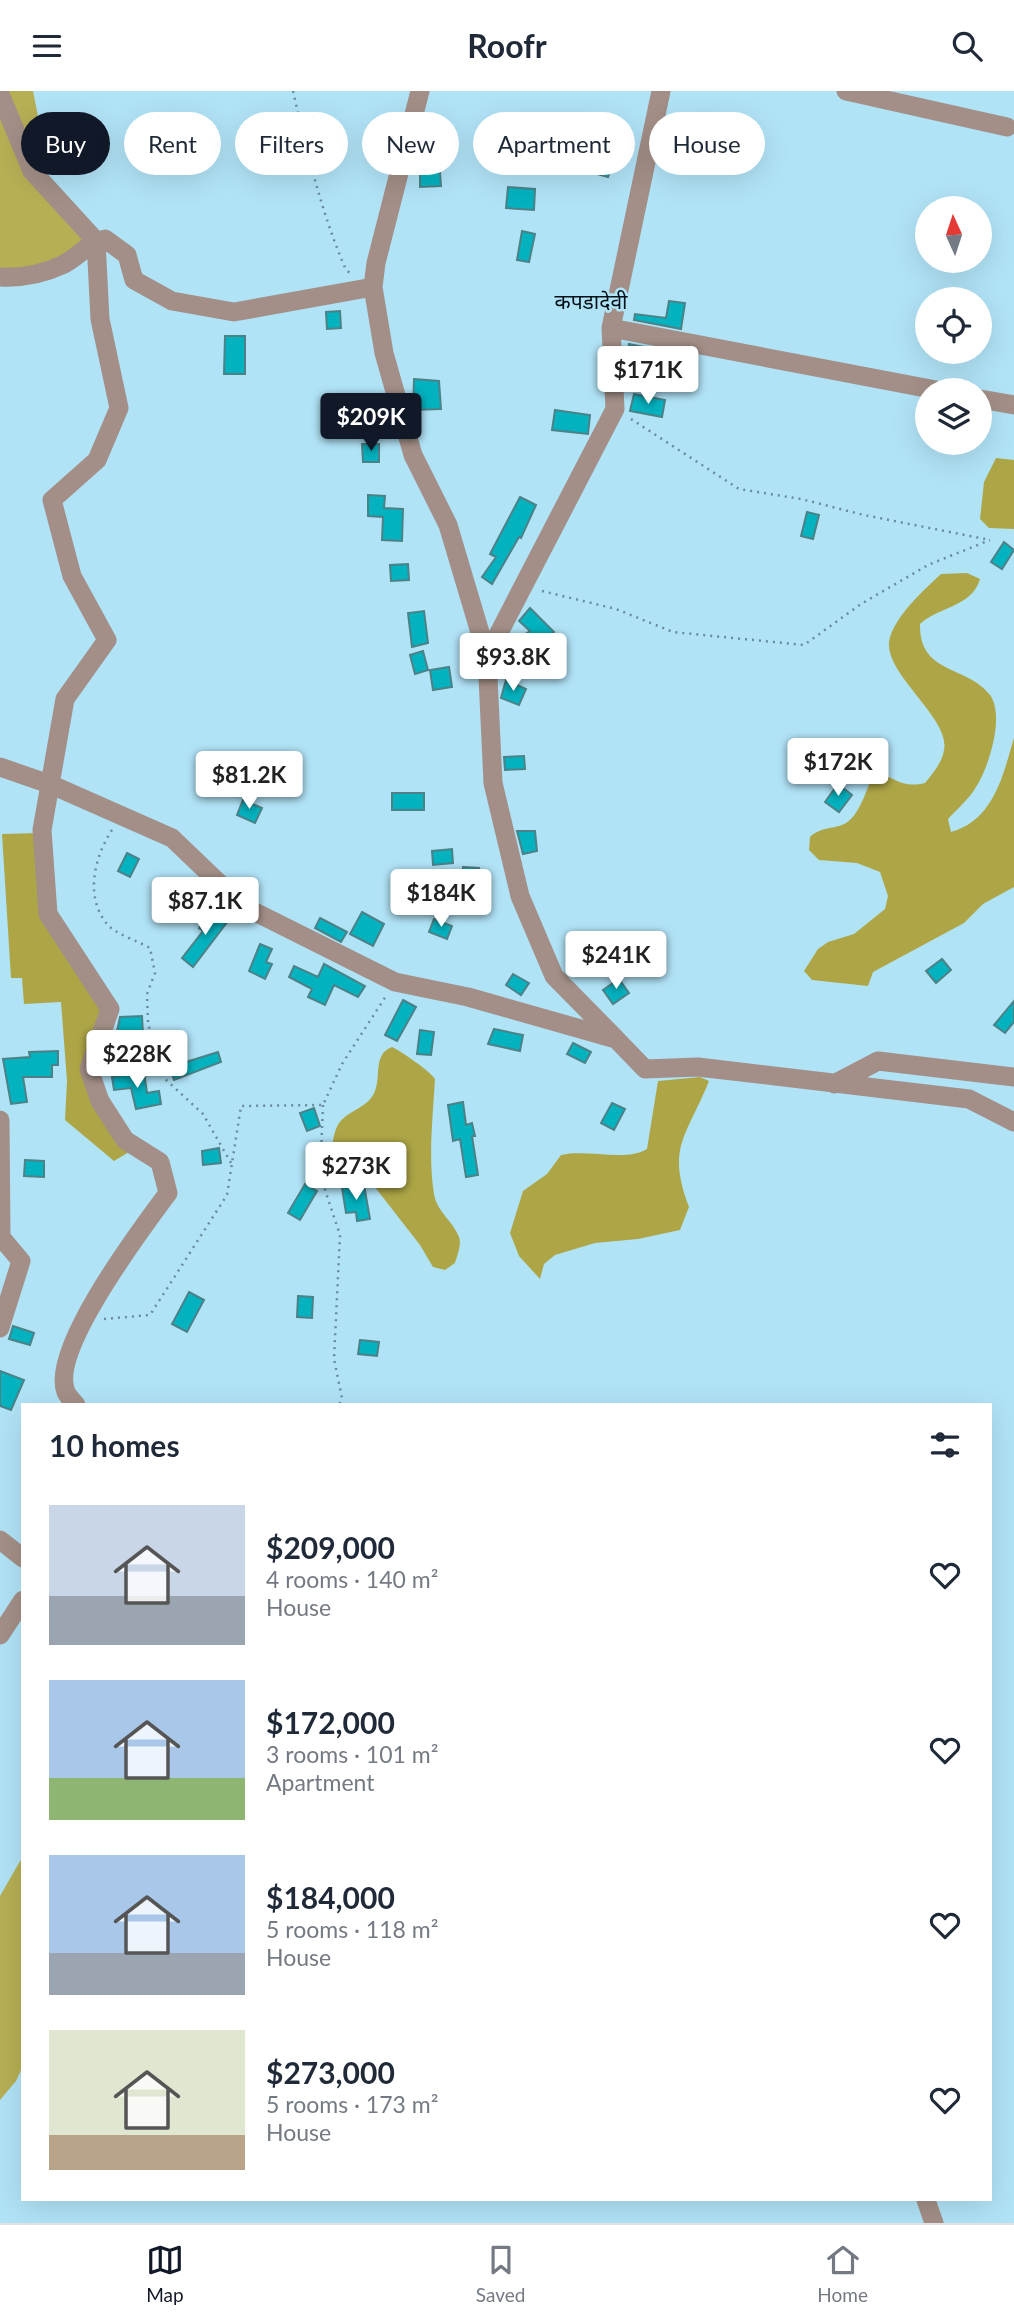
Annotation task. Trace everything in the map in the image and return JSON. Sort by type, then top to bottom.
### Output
[{"type":"street","points":[[420,91],[376,263],[373,287],[383,353],[413,455],[448,525],[487,656],[493,783],[520,896],[554,976],[645,1069],[698,1067],[970,1099],[1014,1122]]},
{"type":"street","points":[[487,656],[615,409],[611,328],[661,91]]},
{"type":"street","points":[[846,91],[1007,127]]},
{"type":"street","points":[[0,94],[32,171],[96,241],[100,319],[118,408],[97,460],[51,500],[72,576],[107,640],[65,699],[54,749],[52,785],[42,830],[48,913],[110,1009],[89,1069],[100,1101],[125,1140],[160,1162],[168,1193],[141,1228],[84,1319],[65,1372],[66,1392],[74,1403]]},
{"type":"street","points":[[0,277],[18,278],[61,266],[96,241],[105,239],[127,255],[134,280],[172,302],[234,312],[373,287]]},
{"type":"street","points":[[611,328],[915,386]]},
{"type":"street","points":[[992,401],[1014,405]]},
{"type":"street","points":[[0,767],[52,785],[172,838],[243,907],[395,982],[468,997],[616,1039]]},
{"type":"street","points":[[834,1084],[878,1061],[1014,1077]]},
{"type":"street","points":[[0,1120],[0,1237],[21,1261],[0,1328]]},
{"type":"street","points":[[0,1540],[21,1556]]},
{"type":"street","points":[[0,1636],[21,1603]]},
{"type":"street","points":[[926,2201],[934,2223]]},
{"type":"path","points":[[293,91],[329,232],[346,270],[373,287]]},
{"type":"path","points":[[527,576],[542,591],[616,609],[673,632],[804,645],[861,604],[928,565],[990,540],[864,516],[801,499],[739,489],[615,409]]},
{"type":"path","points":[[122,816],[99,849],[93,869],[100,912],[108,926],[150,948],[155,973],[147,994],[148,1023],[163,1077],[203,1114],[232,1164]]},
{"type":"path","points":[[340,1403],[342,1398],[334,1359],[340,1234],[326,1190],[321,1154],[323,1105],[342,1064],[395,982]]},
{"type":"path","points":[[84,1319],[125,1319],[150,1315],[227,1195],[241,1106],[323,1105]]},
{"type":"shaded area","points":[[0,91],[33,91],[37,112],[21,112],[21,175],[33,175],[86,237],[57,258],[0,272]]},
{"type":"shaded area","points":[[996,458],[1014,460],[1014,529],[989,528],[980,519],[984,482]]},
{"type":"shaded area","points":[[967,573],[980,579],[970,595],[920,624],[927,652],[936,661],[980,685],[990,695],[996,715],[990,755],[981,778],[970,796],[948,819],[951,832],[966,826],[987,807],[1001,781],[1014,738],[1014,887],[983,904],[964,923],[873,972],[868,986],[812,980],[804,971],[818,949],[828,942],[854,934],[885,909],[888,896],[880,872],[857,863],[819,860],[809,850],[810,837],[851,819],[860,806],[876,768],[899,782],[918,784],[925,783],[939,764],[944,750],[943,737],[937,723],[895,664],[889,650],[890,637],[905,611],[941,574]]},
{"type":"shaded area","points":[[39,833],[44,915],[104,1009],[83,1061],[129,1152],[114,1161],[65,1120],[67,1081],[61,1002],[24,1004],[22,978],[11,978],[2,834]]},
{"type":"shaded area","points":[[392,1047],[435,1079],[431,1151],[434,1194],[438,1206],[460,1240],[455,1263],[445,1270],[433,1267],[420,1245],[371,1182],[366,1178],[334,1179],[332,1173],[336,1129],[344,1118],[372,1097],[382,1055]]},
{"type":"shaded area","points":[[700,1077],[709,1081],[687,1129],[679,1155],[682,1187],[689,1207],[680,1230],[638,1239],[595,1243],[555,1255],[544,1264],[540,1279],[519,1256],[510,1233],[523,1191],[547,1174],[561,1155],[628,1155],[647,1149],[658,1081]]},
{"type":"shaded area","points":[[21,1859],[21,2070],[16,2081],[0,2100],[0,1896]]},
{"type":"building","points":[[420,175],[440,175],[441,186],[420,187]]},
{"type":"building","points":[[508,187],[535,189],[534,210],[506,208]]},
{"type":"building","points":[[522,231],[535,234],[529,262],[517,260]]},
{"type":"building","points":[[669,301],[685,303],[681,329],[634,320],[635,314],[666,318]]},
{"type":"building","points":[[340,311],[341,328],[327,329],[326,312]]},
{"type":"building","points":[[225,336],[245,336],[245,374],[224,374]]},
{"type":"building","points":[[629,344],[669,352],[666,371],[637,366],[637,390],[626,389],[625,365]]},
{"type":"building","points":[[414,379],[439,381],[441,409],[413,410]]},
{"type":"building","points":[[634,394],[665,400],[662,417],[630,411]]},
{"type":"building","points":[[555,410],[590,415],[588,434],[552,430]]},
{"type":"building","points":[[362,444],[379,444],[379,462],[363,462]]},
{"type":"building","points":[[368,495],[385,496],[384,508],[403,509],[402,541],[382,540],[383,517],[368,516]]},
{"type":"building","points":[[520,497],[536,505],[521,538],[519,537],[492,584],[482,577],[496,557],[490,554]]},
{"type":"building","points":[[807,512],[819,515],[813,539],[801,536]]},
{"type":"building","points":[[1004,542],[1014,550],[1002,569],[991,562]]},
{"type":"building","points":[[408,564],[409,580],[391,581],[390,565]]},
{"type":"building","points":[[530,608],[554,632],[525,663],[514,650],[530,636],[527,633],[530,631],[519,621]]},
{"type":"building","points":[[424,611],[428,643],[412,647],[408,613]]},
{"type":"building","points":[[423,651],[428,670],[415,674],[410,655]]},
{"type":"building","points":[[449,667],[452,687],[433,690],[430,670]]},
{"type":"building","points":[[506,680],[526,689],[519,705],[501,698]]},
{"type":"building","points":[[524,756],[525,769],[505,770],[504,757]]},
{"type":"building","points":[[838,784],[852,795],[839,812],[825,802]]},
{"type":"building","points":[[392,793],[424,793],[424,810],[392,810]]},
{"type":"building","points":[[243,800],[262,808],[255,823],[237,815]]},
{"type":"building","points":[[517,831],[535,831],[537,851],[523,854]]},
{"type":"building","points":[[452,849],[453,863],[433,865],[432,851]]},
{"type":"building","points":[[127,853],[139,859],[130,877],[118,871]]},
{"type":"building","points":[[463,867],[479,868],[478,889],[464,889]]},
{"type":"building","points":[[193,892],[207,902],[198,914],[183,905]]},
{"type":"building","points":[[211,910],[228,921],[193,967],[182,958],[203,931],[199,928]]},
{"type":"building","points":[[362,912],[384,924],[373,946],[350,934]]},
{"type":"building","points":[[320,918],[347,932],[341,942],[315,928]]},
{"type":"building","points":[[434,919],[452,926],[447,939],[429,932]]},
{"type":"building","points":[[260,944],[272,949],[266,962],[272,964],[265,979],[249,971]]},
{"type":"building","points":[[942,959],[951,970],[936,983],[926,971]]},
{"type":"building","points":[[324,964],[365,986],[358,997],[334,985],[325,1005],[308,997],[312,989],[289,977],[294,966],[318,977]]},
{"type":"building","points":[[513,974],[529,983],[521,995],[506,985]]},
{"type":"building","points":[[619,979],[629,993],[613,1004],[603,990]]},
{"type":"building","points":[[403,1000],[416,1007],[397,1041],[385,1035]]},
{"type":"building","points":[[1014,1001],[1014,1022],[1005,1033],[994,1025]]},
{"type":"building","points":[[142,1016],[143,1034],[116,1036],[120,1017]]},
{"type":"building","points":[[494,1029],[523,1035],[520,1051],[488,1044]]},
{"type":"building","points":[[420,1030],[434,1032],[431,1055],[417,1054]]},
{"type":"building","points":[[573,1043],[591,1052],[585,1063],[567,1054]]},
{"type":"building","points":[[58,1051],[58,1065],[52,1065],[52,1077],[23,1077],[27,1102],[11,1104],[3,1059],[30,1057],[29,1052]]},
{"type":"building","points":[[218,1052],[221,1062],[174,1080],[170,1067]]},
{"type":"building","points":[[144,1072],[147,1093],[159,1091],[161,1104],[136,1109],[131,1088],[114,1090],[112,1077]]},
{"type":"building","points":[[463,1102],[466,1125],[472,1123],[475,1136],[472,1136],[478,1175],[466,1177],[460,1139],[453,1141],[448,1105]]},
{"type":"building","points":[[612,1103],[625,1109],[614,1130],[601,1123]]},
{"type":"building","points":[[314,1108],[320,1126],[307,1131],[300,1113]]},
{"type":"building","points":[[219,1148],[221,1163],[203,1165],[202,1151]]},
{"type":"building","points":[[25,1160],[44,1161],[44,1177],[24,1176]]},
{"type":"building","points":[[305,1184],[317,1191],[300,1220],[288,1213]]},
{"type":"building","points":[[364,1185],[370,1219],[357,1221],[356,1212],[346,1213],[342,1188]]},
{"type":"building","points":[[189,1292],[204,1300],[187,1332],[172,1324]]},
{"type":"building","points":[[298,1296],[313,1297],[312,1318],[297,1317]]},
{"type":"building","points":[[13,1326],[34,1333],[30,1345],[9,1339]]},
{"type":"building","points":[[360,1340],[379,1342],[377,1356],[358,1354]]},
{"type":"building","points":[[0,1371],[24,1380],[11,1410],[0,1406]]},
{"type":"district","name":"कपडादेवी","points":[[591,300]]}]
